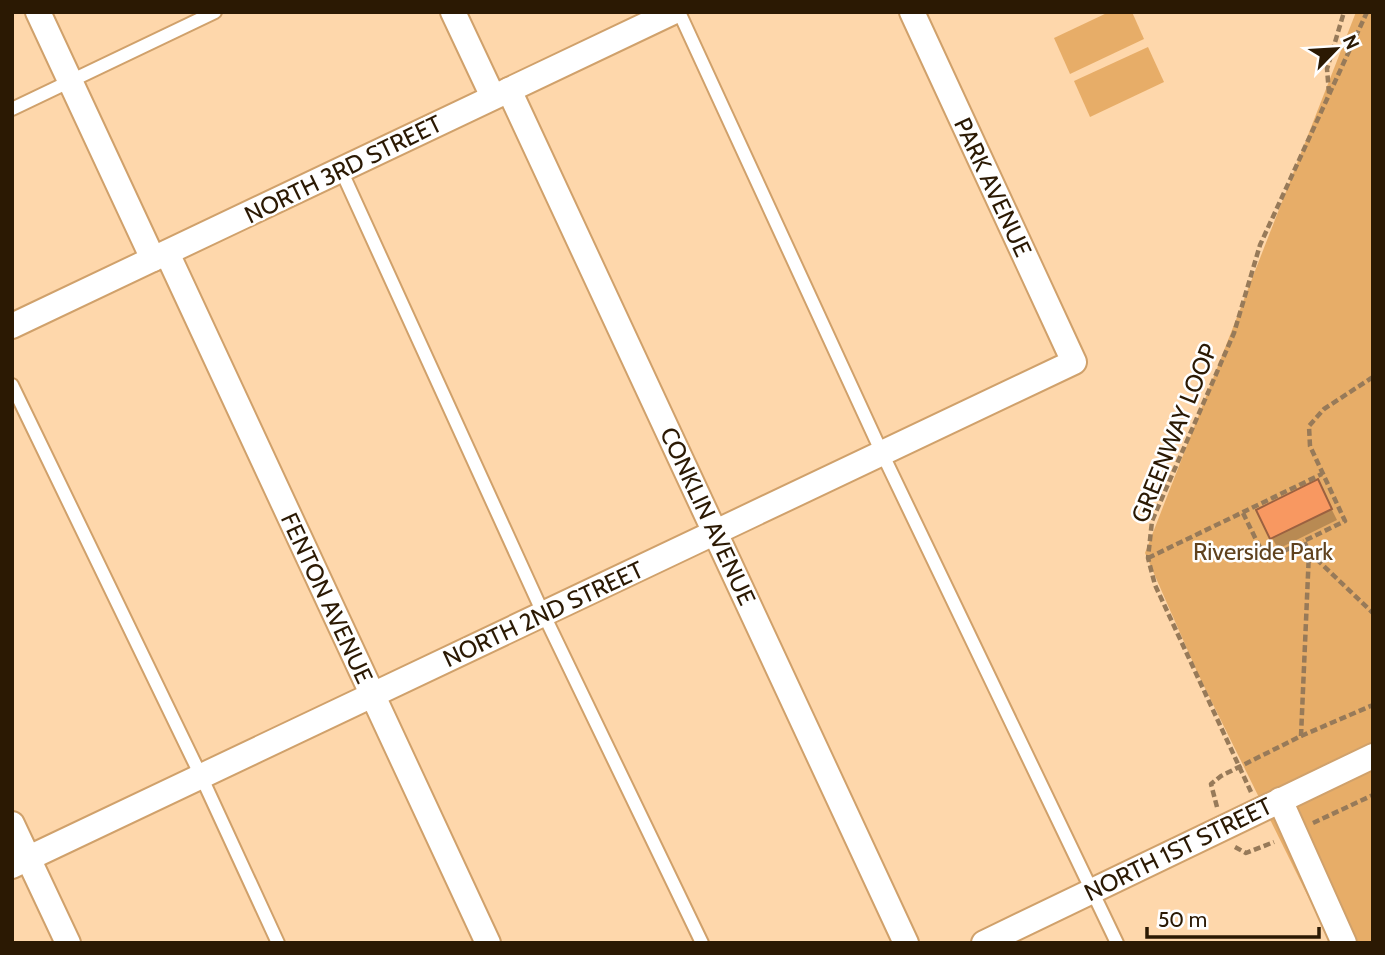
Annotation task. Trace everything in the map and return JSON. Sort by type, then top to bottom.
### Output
[{"type":"street","name":"FENTON AVENUE","points":[[38,12],[69,81],[160,256],[372,694],[488,943]]},
{"type":"street","name":"CONKLIN AVENUE","points":[[453,12],[501,94],[715,532],[906,943]]},
{"type":"street","name":"NORTH 3RD STREET","points":[[12,326],[673,12]]},
{"type":"street","name":"PARK AVENUE","points":[[912,12],[1074,362]]},
{"type":"street","name":"NORTH 2ND STREET","points":[[21,862],[1074,362]]},
{"type":"street","name":"NORTH 1ST STREET","points":[[984,943],[1373,756]]},
{"type":"street","points":[[1269,805],[1284,838],[1344,943]]},
{"type":"street","points":[[12,824],[21,862],[68,943]]},
{"type":"lane","points":[[12,109],[215,12]]},
{"type":"lane","points":[[679,12],[882,453],[1116,943]]},
{"type":"lane","points":[[341,170],[543,613],[702,943]]},
{"type":"lane","points":[[12,386],[201,776],[278,943]]},
{"type":"path","points":[[1329,94],[1327,69],[1344,12]]},
{"type":"path","name":"GREENWAY LOOP","points":[[1279,855],[1284,838],[1269,805],[1240,766],[1174,629],[1148,558],[1152,521],[1234,333],[1260,245],[1367,12]]},
{"type":"path","points":[[1243,513],[1266,560],[1345,521],[1310,446],[1309,426],[1324,409],[1373,377]]},
{"type":"path","points":[[1148,558],[1322,474]]},
{"type":"path","points":[[1304,541],[1309,552],[1373,613]]},
{"type":"path","points":[[1301,736],[1309,552]]},
{"type":"path","points":[[1373,705],[1301,736],[1240,766],[1211,784],[1223,827],[1237,850],[1254,852],[1373,795]]},
{"type":"green space","points":[[1109,12],[1132,12],[1144,39],[1070,74],[1054,38]]},
{"type":"green space","name":"Riverside Park","points":[[1356,12],[1373,12],[1373,943],[1331,943],[1198,674],[1145,553]]},
{"type":"green space","points":[[1148,47],[1164,82],[1090,117],[1074,81]]},
{"type":"building","points":[[1318,479],[1332,509],[1270,539],[1256,510]]}]
